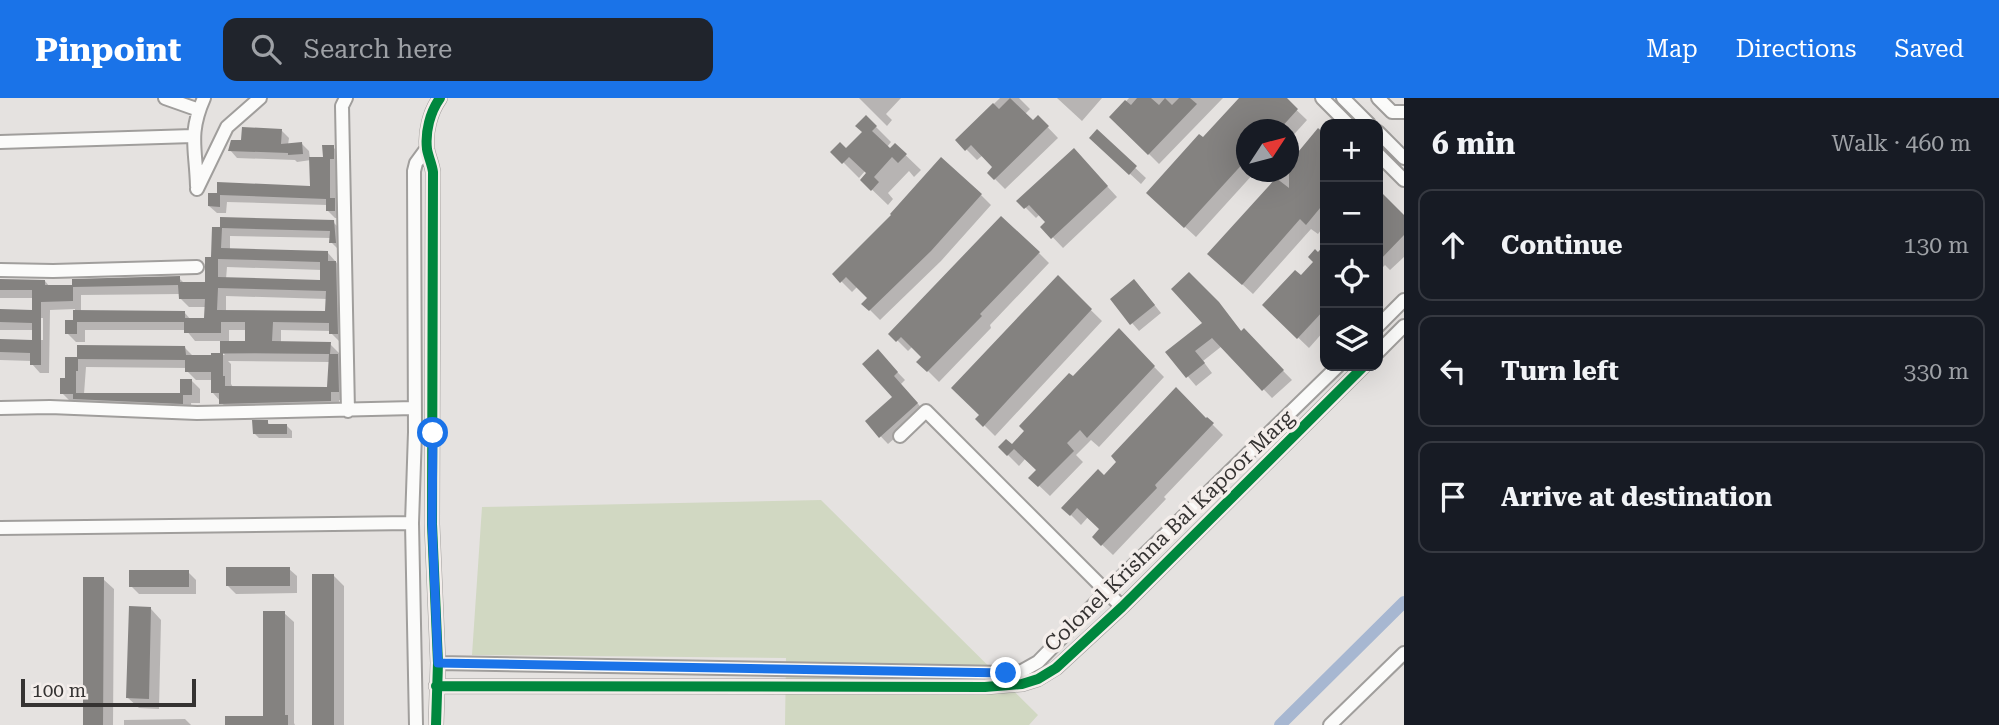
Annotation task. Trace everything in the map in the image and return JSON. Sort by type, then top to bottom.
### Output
[{"type":"street","points":[[165,98],[202,104],[194,122],[193,136],[197,189],[227,127],[260,98]]},
{"type":"street","points":[[237,98],[246,110]]},
{"type":"street","points":[[345,98],[342,106],[348,411]]},
{"type":"street","points":[[436,725],[438,663],[433,553],[433,172],[426,148],[429,122],[440,98]]},
{"type":"street","points":[[1322,98],[1343,119]]},
{"type":"street","points":[[1343,98],[1365,119]]},
{"type":"street","points":[[1382,100],[1392,112],[1404,112]]},
{"type":"street","points":[[0,142],[193,136]]},
{"type":"street","points":[[1383,137],[1404,158]]},
{"type":"street","points":[[416,725],[412,555],[415,432],[414,171],[426,148]]},
{"type":"street","points":[[1383,159],[1404,180]]},
{"type":"street","points":[[0,270],[197,267]]},
{"type":"street","points":[[1383,321],[1404,300]]},
{"type":"street","points":[[1383,347],[1404,326]]},
{"type":"street","points":[[438,663],[1006,673],[1022,671],[1038,662],[1333,371]]},
{"type":"street","name":"Colonel Krishna Bal Kapoor Marg","points":[[436,686],[972,687],[1022,684],[1038,679],[1056,668],[1122,607],[1359,371]]},
{"type":"street","points":[[0,408],[50,407],[197,413],[414,408]]},
{"type":"street","points":[[900,436],[926,411],[1122,607]]},
{"type":"street","points":[[415,432],[433,433]]},
{"type":"street","points":[[0,528],[412,523]]},
{"type":"street","points":[[412,555],[433,553]]},
{"type":"street","points":[[1330,725],[1404,653]]},
{"type":"green space","points":[[821,500],[1038,715],[1029,725],[785,725],[786,658],[472,655],[482,507]]},
{"type":"building","points":[[1010,98],[1033,120],[1038,115],[1049,126],[994,180],[987,173],[992,167],[971,145],[965,151],[955,140],[993,103],[999,109]]},
{"type":"building","points":[[1137,98],[1151,98],[1159,105],[1165,98],[1172,105],[1179,98],[1190,98],[1197,104],[1148,155],[1109,117],[1125,100],[1131,105]]},
{"type":"building","points":[[1239,98],[1287,98],[1298,109],[1289,119],[1236,119],[1236,171],[1184,228],[1146,193],[1199,134],[1203,137]]},
{"type":"building","points":[[866,115],[877,126],[872,131],[890,148],[895,143],[907,154],[898,163],[892,157],[874,177],[879,182],[871,191],[860,180],[866,173],[849,157],[842,164],[830,152],[840,142],[846,148],[862,132],[855,126]]},
{"type":"building","points":[[242,127],[282,129],[281,144],[302,142],[303,154],[228,151],[231,140],[241,140]]},
{"type":"building","points":[[1318,128],[1320,130],[1320,208],[1306,225],[1300,219],[1242,285],[1207,254],[1272,182],[1281,182],[1289,188],[1289,182],[1299,182],[1299,151]]},
{"type":"building","points":[[1097,129],[1137,166],[1129,175],[1089,138]]},
{"type":"building","points":[[322,145],[334,145],[334,159],[330,159],[330,198],[335,198],[335,211],[326,211],[326,199],[220,195],[220,207],[208,206],[208,193],[217,193],[217,182],[310,186],[309,157],[323,157]]},
{"type":"building","points":[[1074,148],[1108,186],[1051,239],[1040,227],[1045,222],[1029,205],[1024,209],[1016,201]]},
{"type":"building","points":[[941,157],[982,194],[931,251],[869,311],[861,304],[867,298],[846,277],[840,283],[832,274],[891,215]]},
{"type":"building","points":[[1383,194],[1404,215],[1404,235],[1383,257]]},
{"type":"building","points":[[1001,216],[1040,252],[927,372],[916,362],[921,357],[901,337],[896,342],[888,334]]},
{"type":"building","points":[[220,217],[334,220],[336,243],[329,243],[330,231],[222,228],[221,248],[328,251],[328,261],[336,261],[338,334],[329,334],[329,323],[273,322],[272,341],[331,342],[330,354],[338,354],[339,392],[331,392],[331,401],[219,404],[219,393],[211,393],[211,372],[185,372],[185,360],[78,359],[76,371],[76,393],[180,393],[180,379],[192,379],[192,395],[183,395],[183,404],[73,399],[73,394],[60,394],[60,378],[65,378],[65,357],[77,357],[77,345],[185,346],[186,355],[211,355],[220,353],[220,341],[245,341],[245,322],[221,322],[221,333],[184,333],[184,322],[77,322],[77,334],[65,334],[65,320],[73,320],[73,310],[185,311],[185,318],[204,318],[205,299],[179,299],[178,285],[73,287],[73,301],[41,302],[41,365],[30,365],[30,353],[0,352],[0,339],[32,340],[32,323],[0,322],[0,309],[32,310],[32,290],[0,290],[0,279],[45,280],[45,285],[72,285],[72,279],[180,276],[180,282],[205,282],[205,257],[211,257],[212,227],[220,227]],"holes":[[[218,259],[320,262],[320,280],[218,277]],[[218,288],[326,291],[325,311],[217,310]],[[223,353],[329,354],[327,387],[225,386]]]},
{"type":"building","points":[[1315,249],[1318,252],[1320,250],[1320,314],[1297,339],[1262,305],[1295,270],[1301,275],[1313,262],[1308,257]]},
{"type":"building","points":[[1189,272],[1219,302],[1241,331],[1244,328],[1284,370],[1262,391],[1212,338],[1195,351],[1205,363],[1186,378],[1165,352],[1202,323],[1171,289]]},
{"type":"building","points":[[1058,275],[1092,309],[983,427],[975,419],[979,415],[951,388]]},
{"type":"building","points":[[1134,279],[1155,305],[1130,325],[1110,299]]},
{"type":"building","points":[[1119,328],[1155,366],[1087,438],[1080,430],[1067,443],[1074,451],[1038,487],[1028,478],[1036,470],[1014,449],[1007,456],[998,447],[1006,439],[1012,444],[1024,431],[1019,426],[1069,373],[1073,376]]},
{"type":"building","points":[[878,349],[898,372],[894,376],[918,403],[879,438],[865,421],[892,397],[862,364]]},
{"type":"building","points":[[1176,387],[1214,423],[1101,546],[1092,537],[1099,529],[1077,508],[1070,516],[1061,508],[1098,469],[1104,475],[1116,462],[1111,456]]},
{"type":"building","points":[[252,420],[268,420],[268,424],[287,424],[287,434],[253,434]]},
{"type":"building","points":[[226,567],[290,567],[290,586],[226,586]]},
{"type":"building","points":[[129,570],[189,570],[189,587],[129,587]]},
{"type":"building","points":[[312,574],[334,574],[334,725],[312,725]]},
{"type":"building","points":[[83,577],[104,577],[103,725],[83,725]]},
{"type":"building","points":[[129,606],[151,607],[149,699],[126,698]]},
{"type":"building","points":[[263,611],[285,611],[285,715],[288,715],[288,725],[225,725],[225,716],[263,716]]},
{"type":"waterway","points":[[1280,725],[1404,602]]},
{"type":"cycle path","points":[[436,725],[438,663],[432,524],[433,172],[427,143],[431,116],[440,98]]},
{"type":"cycle path","points":[[436,686],[985,687],[1022,684],[1038,679],[1056,668],[1122,607],[1359,371]]},
{"type":"route","points":[[433,433],[432,524],[438,663],[1006,673]]}]
